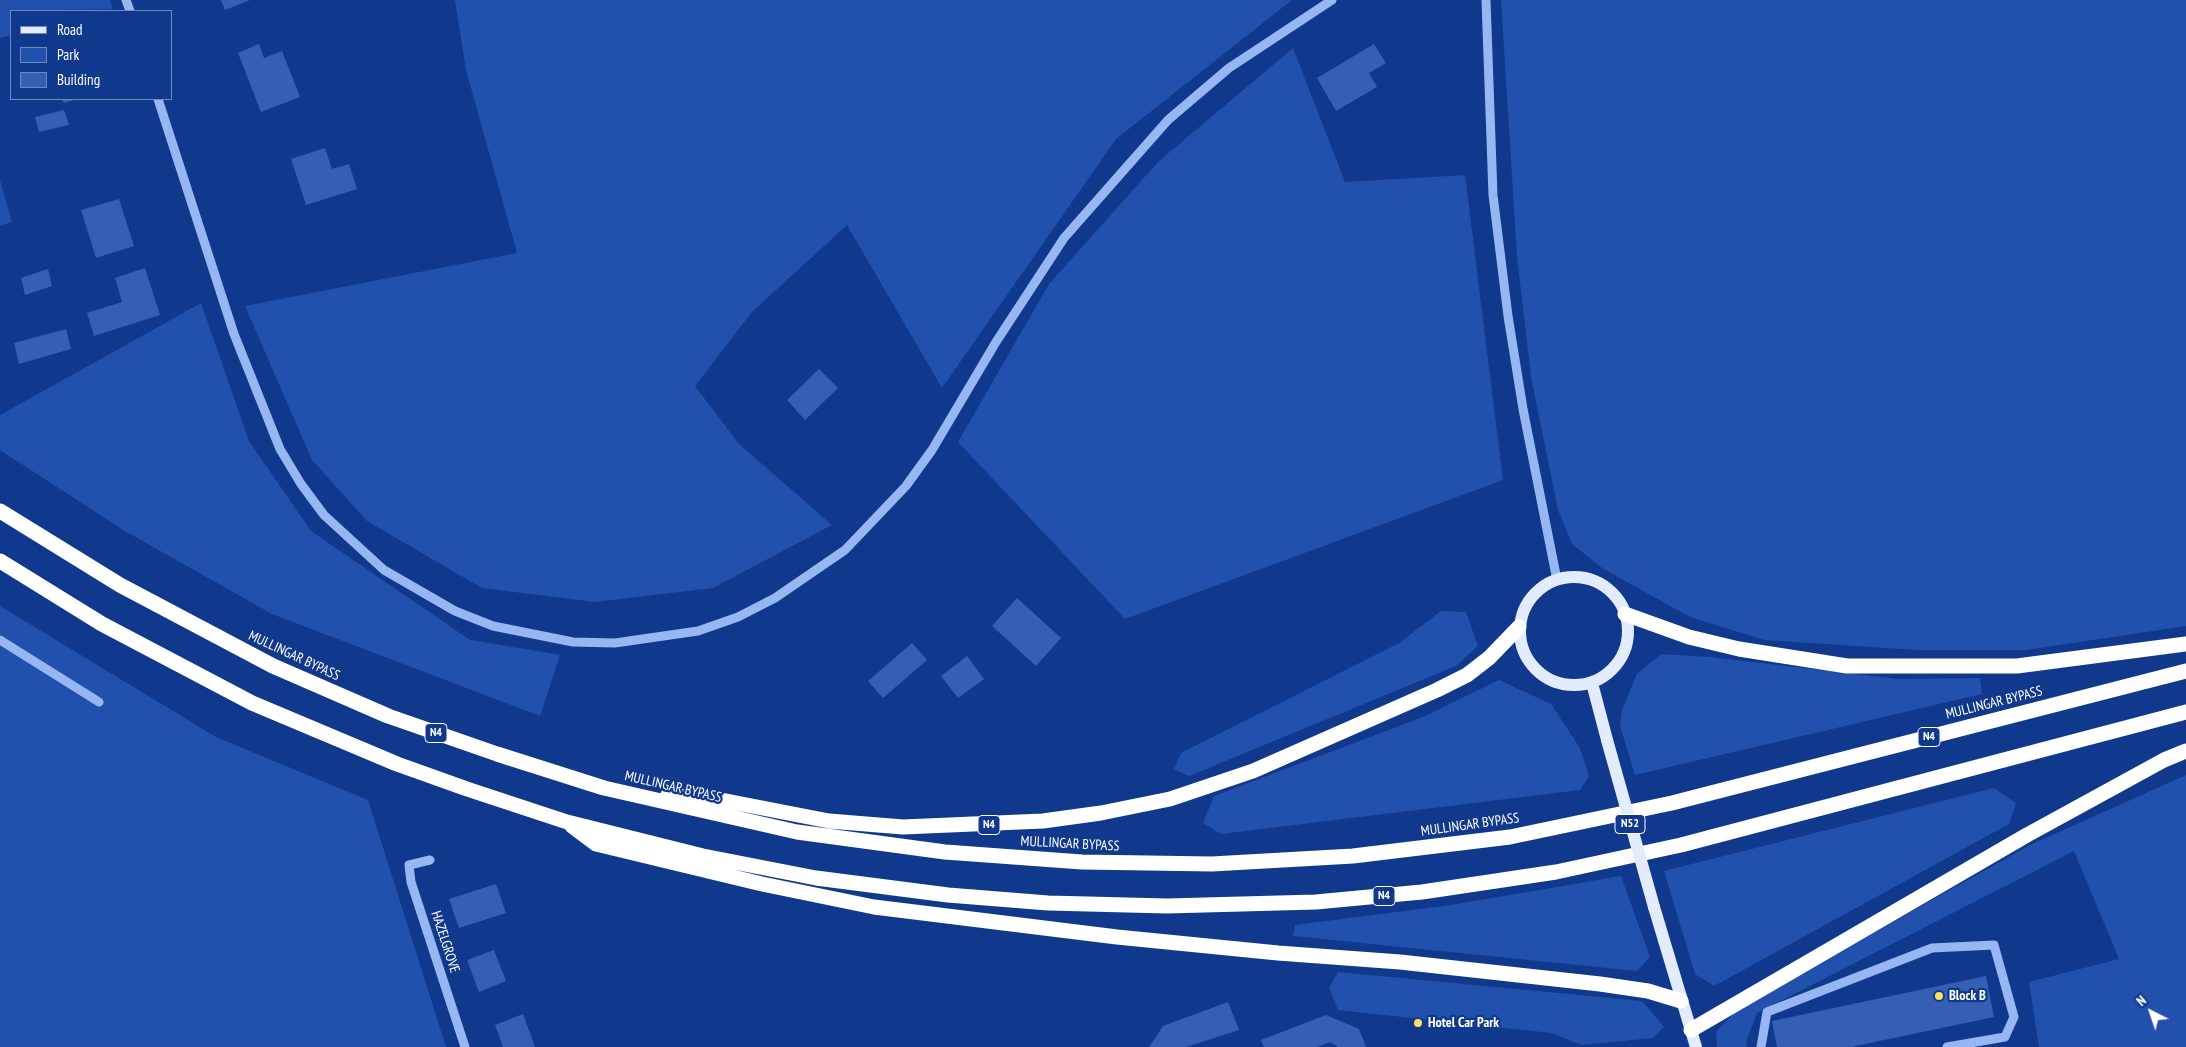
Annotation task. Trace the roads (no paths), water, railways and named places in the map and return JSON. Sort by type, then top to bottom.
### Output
[{"type":"highway","name":"MULLINGAR BYPASS","points":[[0,511],[120,585],[273,666],[388,716],[497,754],[604,788],[797,832],[944,852],[1082,862],[1212,864],[1353,856],[1510,837],[1672,803],[2186,670]]},
{"type":"highway","name":"N4","points":[[0,561],[102,624],[252,703],[397,764],[568,822],[703,856],[816,878],[948,895],[1048,903],[1167,906],[1316,902],[1422,892],[1556,872],[1681,845],[2186,712]]},
{"type":"highway","points":[[1626,614],[1689,637],[1739,649],[1848,666],[2017,666],[2186,644]]},
{"type":"highway","name":"N4","points":[[604,788],[721,800],[829,821],[903,827],[1043,821],[1101,813],[1170,799],[1244,774],[1365,722],[1467,675],[1520,627]]},
{"type":"highway","points":[[1691,1030],[2027,835],[2164,760],[2186,751]]},
{"type":"highway","name":"N4","points":[[568,822],[596,844],[762,884],[874,907],[1098,934],[1278,953],[1400,962],[1600,984],[1648,991],[1681,1000]]},
{"type":"main road","points":[[1576,577],[1592,580],[1607,588],[1619,600],[1626,614],[1628,632],[1626,648],[1618,663],[1606,675],[1592,683],[1574,686],[1556,683],[1540,674],[1528,661],[1521,645],[1520,627],[1524,611],[1532,597],[1544,586],[1557,580],[1576,577]]},
{"type":"main road","name":"N52","points":[[1592,683],[1654,907],[1696,1047]]},
{"type":"street","points":[[158,100],[234,334],[280,449],[301,484],[324,515],[384,570],[454,611],[494,626],[573,642],[616,643],[698,631],[738,617],[775,598],[845,550],[906,486],[932,450],[996,342],[1064,238],[1168,120],[1229,68],[1332,0]]},
{"type":"street","points":[[1486,0],[1494,195],[1502,270],[1523,410],[1557,580]]},
{"type":"street","points":[[0,640],[99,702]]},
{"type":"street","name":"HAZELGROVE","points":[[430,860],[409,865],[411,882],[465,1047]]},
{"type":"street","points":[[1761,1047],[1767,1012],[1932,948],[1994,944],[2014,1017],[2005,1037],[1947,1047]]},
{"type":"place","name":"Block B","points":[[1939,996]]},
{"type":"place","name":"Hotel Car Park","points":[[1418,1023]]}]
